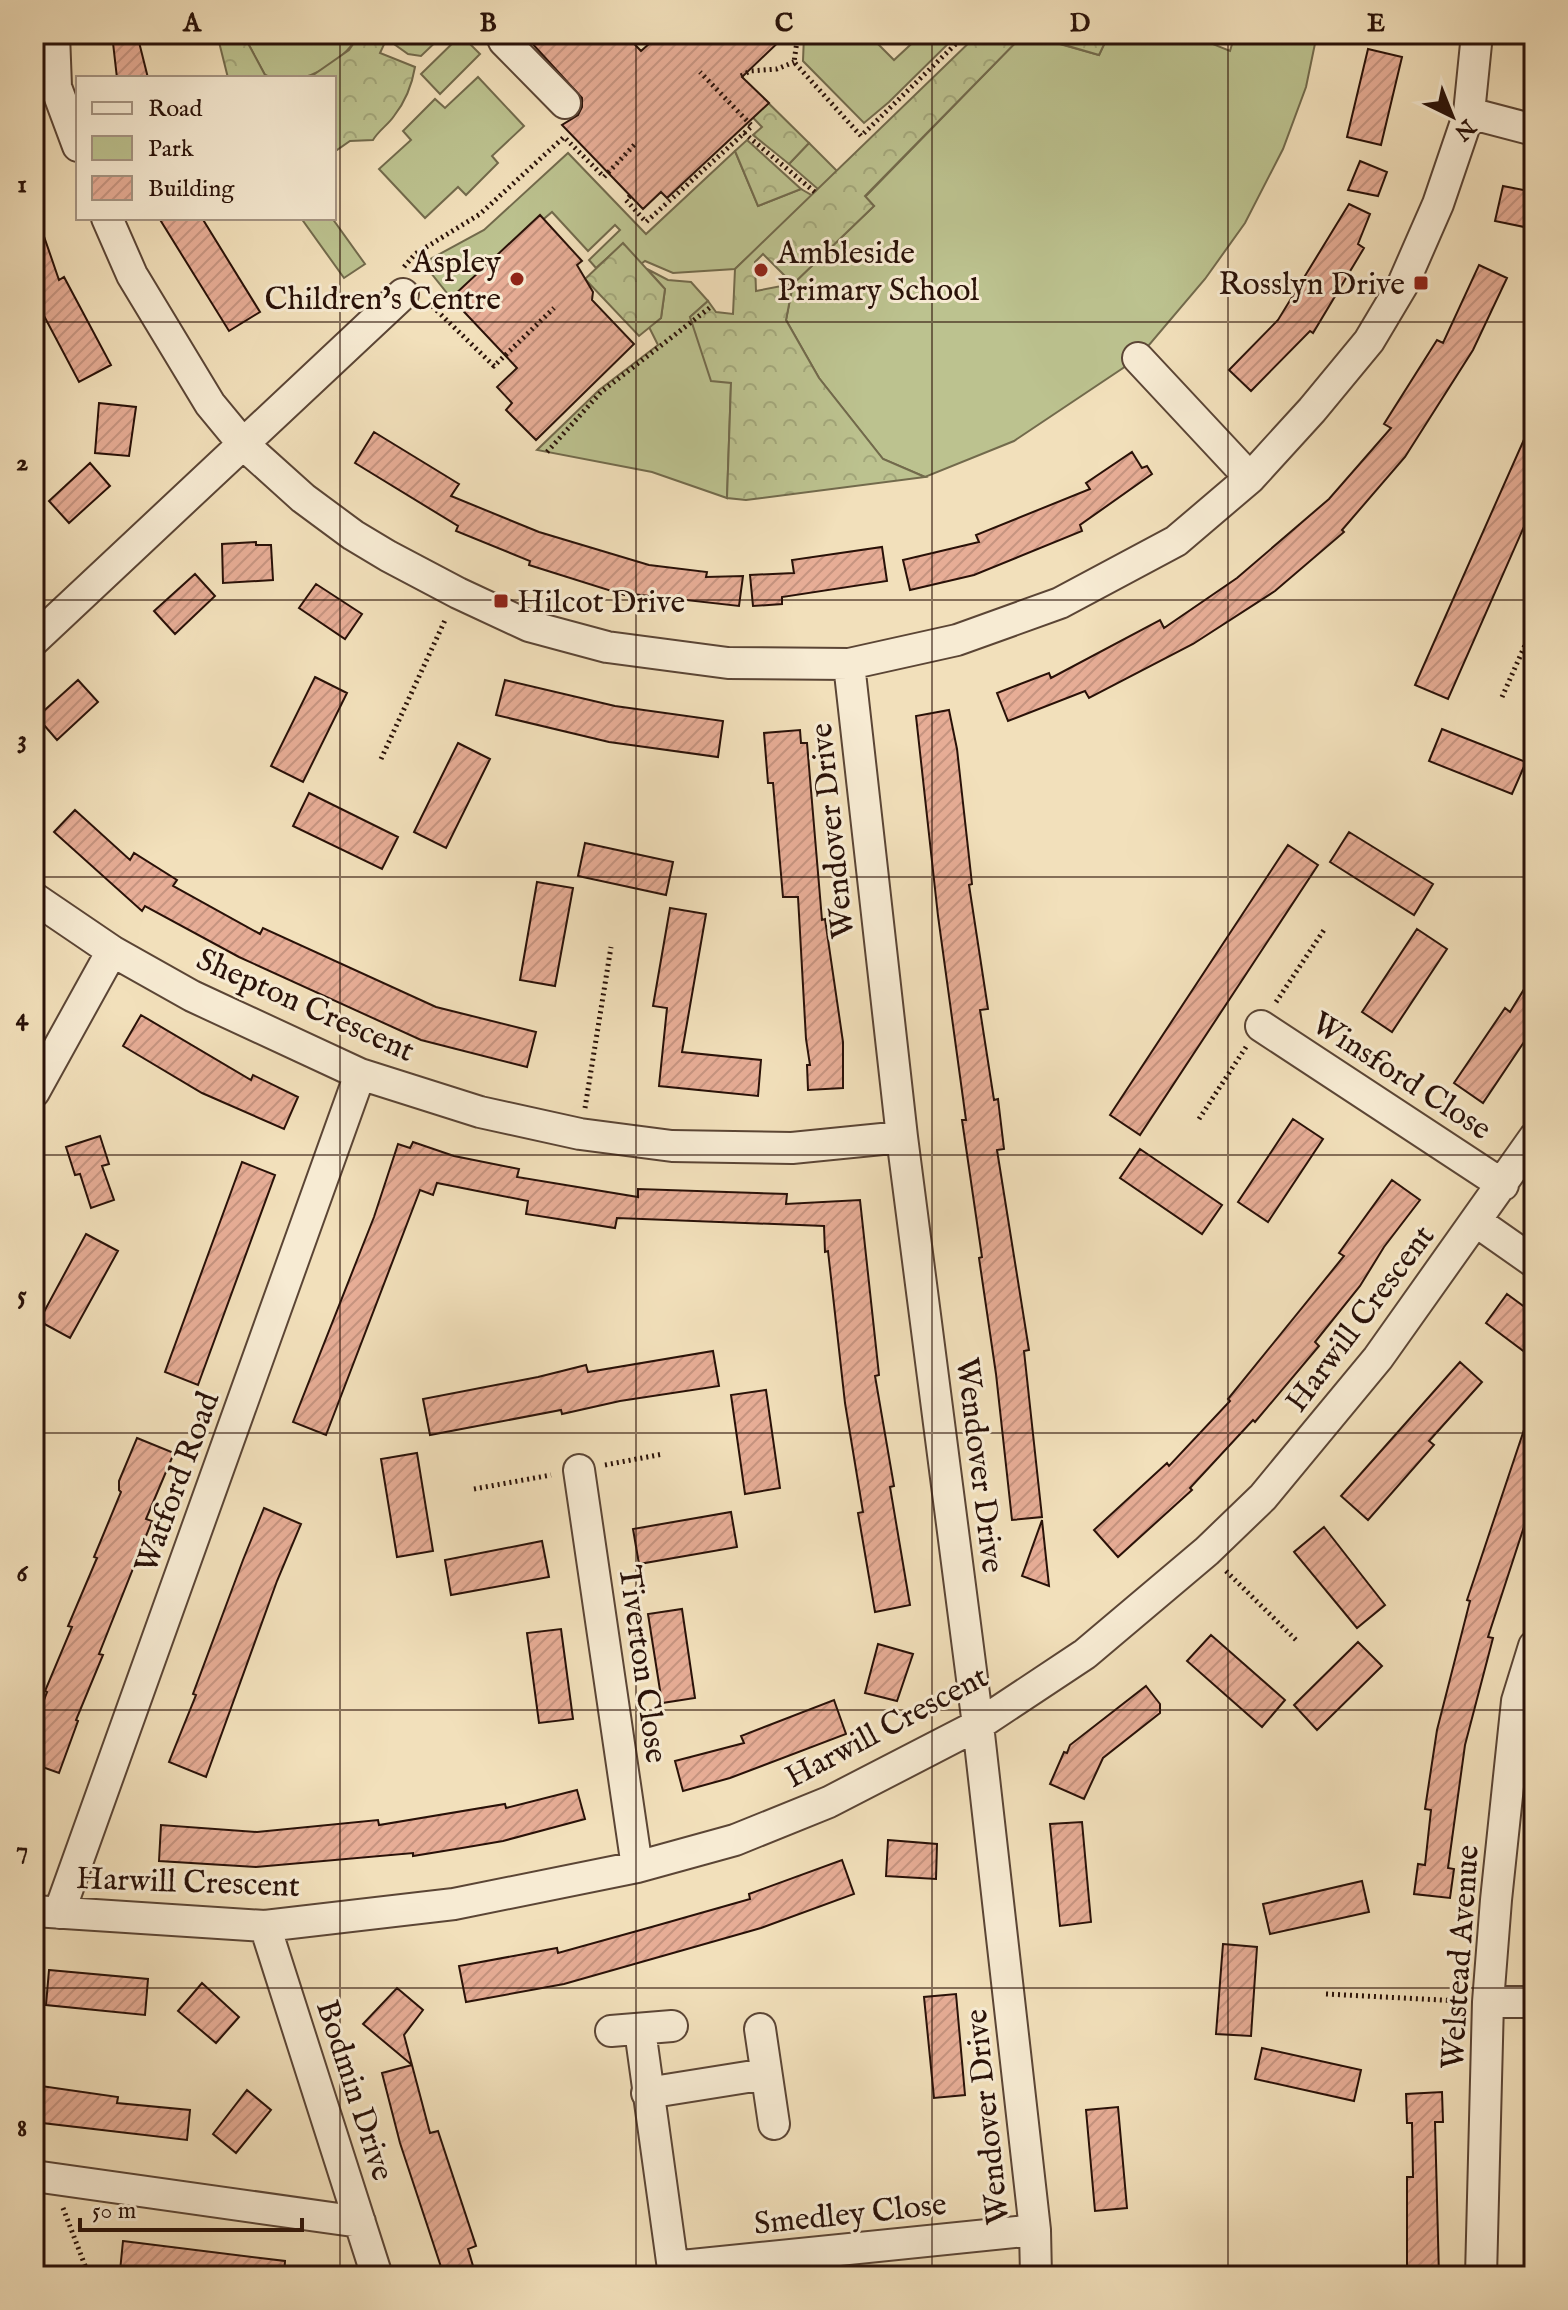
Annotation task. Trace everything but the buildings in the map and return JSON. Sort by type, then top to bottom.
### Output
[{"type":"street","points":[[54,34],[56,87],[76,141]]},
{"type":"street","points":[[501,34],[504,41],[565,103]]},
{"type":"street","points":[[108,220],[132,275],[210,404],[243,444],[303,498],[353,535],[458,593],[529,626],[607,647],[728,663],[849,664],[957,640],[1060,603],[1176,541],[1250,478],[1369,341],[1403,284],[1438,204],[1469,113],[1477,34]]},
{"type":"street","points":[[1469,113],[1534,130]]},
{"type":"street","points":[[34,640],[243,444],[403,288]]},
{"type":"street","points":[[1138,358],[1250,478]]},
{"type":"street","name":"Wendover Drive","points":[[849,664],[902,1137],[978,1725],[1035,2230],[1036,2276]]},
{"type":"street","name":"Shepton Crescent","points":[[34,898],[112,951],[192,996],[360,1074],[480,1112],[580,1134],[672,1146],[792,1148],[902,1137]]},
{"type":"street","points":[[34,1092],[112,951]]},
{"type":"street","name":"Winsford Close","points":[[1261,1026],[1503,1185]]},
{"type":"street","name":"Watford Road","points":[[47,1912],[360,1074]]},
{"type":"street","name":"Harwill Crescent","points":[[47,1912],[265,1926],[454,1904],[637,1867],[735,1840],[829,1802],[978,1725],[1085,1654],[1207,1551],[1263,1497],[1319,1432],[1378,1358],[1532,1146]]},
{"type":"street","points":[[1477,1222],[1534,1262]]},
{"type":"street","name":"Tiverton Close","points":[[579,1470],[637,1867]]},
{"type":"street","name":"Welstead Avenue","points":[[1481,2276],[1488,2002],[1496,1900],[1517,1701],[1534,1646]]},
{"type":"street","name":"Bodmin Drive","points":[[265,1926],[377,2276]]},
{"type":"street","points":[[1488,2002],[1534,2002]]},
{"type":"street","name":"Smedley Close","points":[[672,2026],[625,2030],[647,2093],[673,2272],[1035,2230]]},
{"type":"street","points":[[760,2029],[774,2124]]},
{"type":"street","points":[[647,2093],[766,2074]]},
{"type":"street","points":[[48,2177],[360,2222]]},
{"type":"path","points":[[794,62],[798,34]]},
{"type":"path","points":[[794,62],[861,136],[966,34]]},
{"type":"path","points":[[741,76],[750,71],[777,69],[794,62]]},
{"type":"path","points":[[630,196],[626,200],[646,222],[752,126],[700,72]]},
{"type":"path","points":[[744,133],[816,193]]},
{"type":"path","points":[[554,308],[494,366],[447,319],[403,288],[402,269],[415,254],[480,214],[564,137],[604,177],[636,143]]},
{"type":"path","points":[[547,452],[601,392],[712,306]]},
{"type":"path","points":[[381,759],[458,593]]},
{"type":"path","points":[[1502,697],[1534,625]]},
{"type":"path","points":[[580,1134],[611,947]]},
{"type":"path","points":[[1207,1551],[1297,1641]]},
{"type":"path","points":[[1326,1994],[1488,2002]]},
{"type":"path","points":[[48,2177],[89,2276]]},
{"type":"green space","points":[[217,34],[243,34],[267,76],[228,76]]},
{"type":"green space","points":[[243,34],[360,34],[331,64],[308,76],[265,75]]},
{"type":"green space","points":[[360,34],[380,34],[387,38],[380,53],[415,67],[402,105],[373,140],[350,141],[336,151],[336,76],[312,76],[349,50]]},
{"type":"green space","points":[[380,34],[444,34],[421,56],[408,54]]},
{"type":"green space","points":[[868,34],[894,60],[922,34],[958,34],[864,123],[803,61],[804,35]]},
{"type":"green space","points":[[978,34],[1024,34],[865,196],[874,206],[793,284],[786,320],[819,378],[883,459],[925,477],[746,500],[727,498],[731,383],[711,381],[690,317],[708,301],[716,312],[733,314],[735,269]],"holes":[[[763,254],[792,283],[756,291],[755,262]]]},
{"type":"green space","points":[[1024,34],[1099,55],[1109,34],[1212,34],[1210,43],[1230,51],[1235,34],[1317,34],[1306,87],[1283,149],[1245,223],[1205,279],[1138,358],[1014,441],[925,477],[883,459],[819,378],[786,320],[793,284],[874,206],[865,197]]},
{"type":"green space","points":[[1027,34],[1109,34],[1099,55]]},
{"type":"green space","points":[[461,35],[480,54],[440,94],[421,74]]},
{"type":"green space","points":[[478,77],[524,126],[492,156],[498,163],[466,195],[458,187],[425,218],[379,169],[411,140],[403,131],[435,99],[445,108]]},
{"type":"green space","points":[[747,82],[809,143],[789,164],[753,135],[762,127],[732,96]]},
{"type":"green space","points":[[747,140],[801,189],[758,206],[735,151]]},
{"type":"green space","points":[[809,143],[838,172],[819,190],[789,164]]},
{"type":"green space","points":[[735,151],[758,206],[801,189],[813,196],[735,269],[673,273],[645,261],[641,264],[623,244],[596,268],[589,260],[620,230],[615,225],[588,251],[552,212],[451,298],[423,263],[484,230],[568,153],[646,234]]},
{"type":"green space","points":[[302,220],[333,220],[365,264],[344,278]]},
{"type":"green space","points":[[623,243],[665,289],[661,318],[639,336],[585,279]]},
{"type":"green space","points":[[647,269],[668,280],[691,282],[708,301],[690,317],[731,383],[727,498],[652,472],[537,450],[599,390],[658,345],[649,327],[661,318],[665,289]]},
{"type":"place","name":"Ambleside Primary School","points":[[761,270]]},
{"type":"place","name":"Aspley Children's Centre","points":[[517,279]]},
{"type":"place","name":"Rosslyn Drive","points":[[1421,283]]},
{"type":"place","name":"Hilcot Drive","points":[[501,601]]}]
